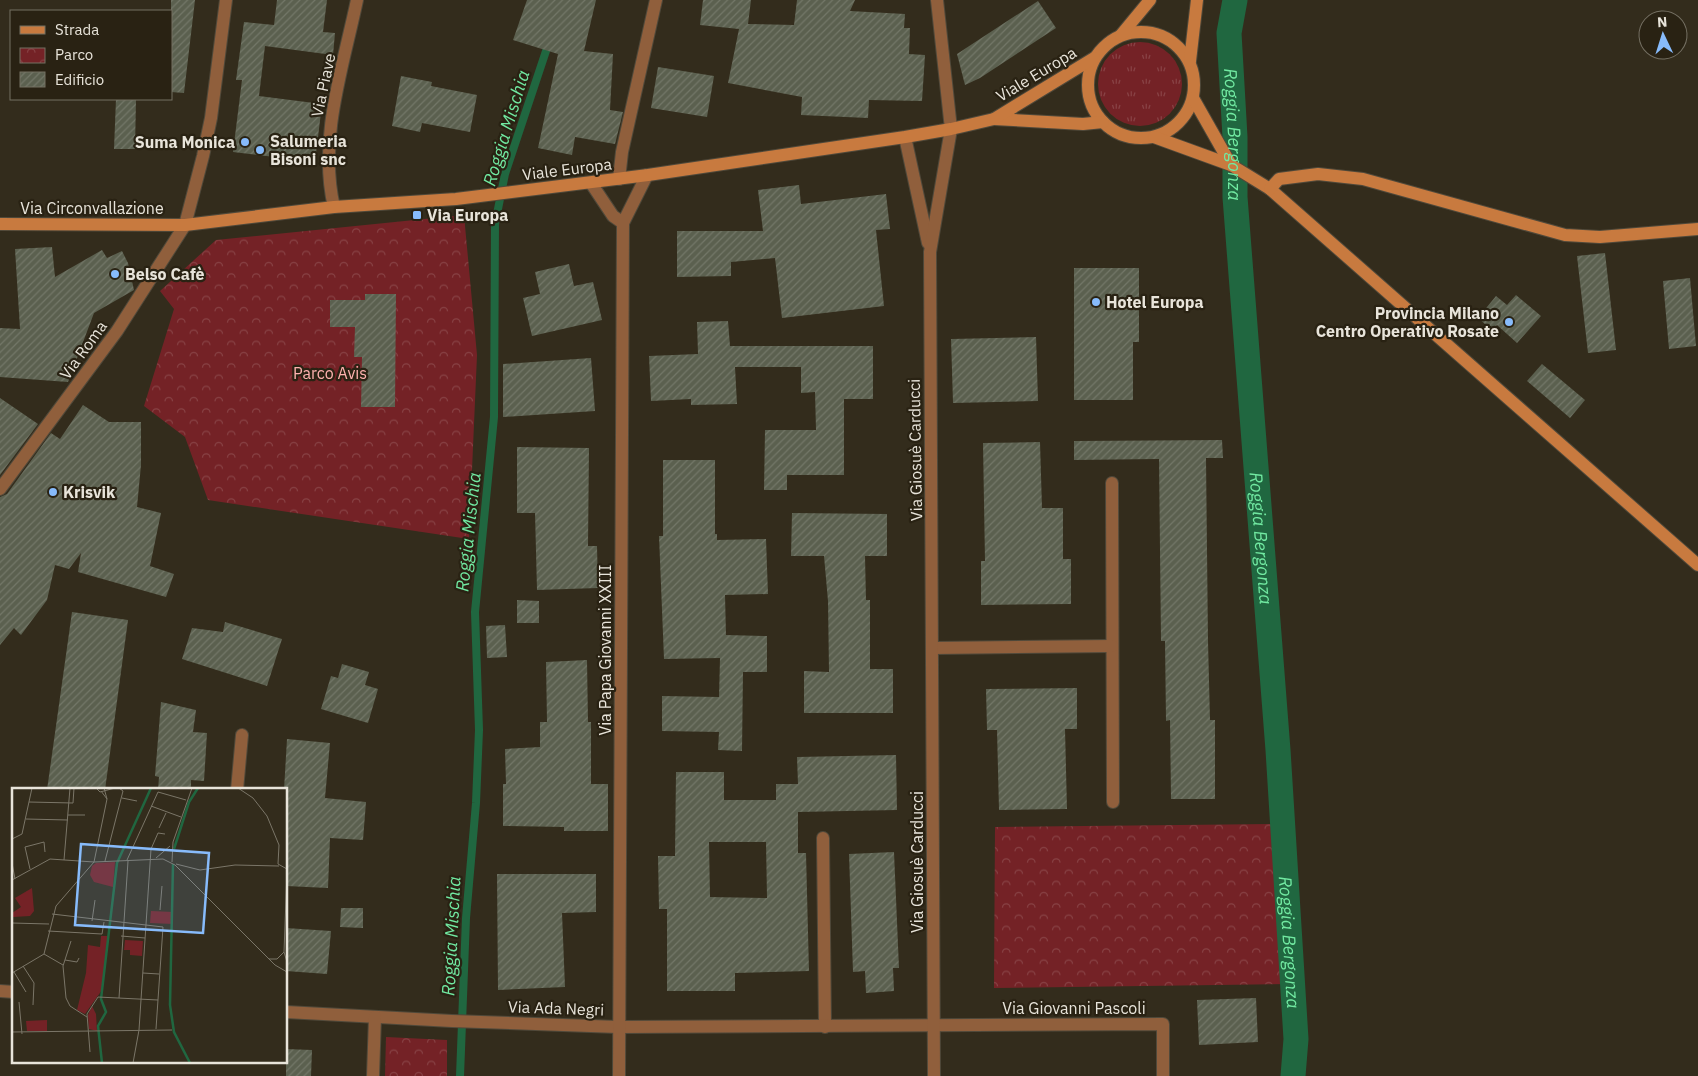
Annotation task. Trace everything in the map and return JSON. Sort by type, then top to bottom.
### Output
[{"type":"street","name":"Via Roma","points":[[0,489],[117,331],[185,225],[211,118],[226,0]]},
{"type":"street","name":"Via Piave","points":[[334,207],[329,185],[328,139],[357,0]]},
{"type":"street","points":[[619,178],[622,152],[656,0]]},
{"type":"street","points":[[937,0],[952,129]]},
{"type":"street","points":[[1121,35],[1150,0]]},
{"type":"street","points":[[1154,137],[1168,131],[1179,123],[1188,112],[1193,98],[1194,76],[1190,61],[1197,0]]},
{"type":"street","points":[[1190,61],[1174,42],[1158,33],[1139,31],[1121,35],[1109,42],[1094,58],[1089,71],[1088,84],[1091,104],[1102,122],[1110,128],[1127,136],[1154,137],[1231,165],[1270,189],[1698,565]]},
{"type":"street","name":"Viale Europa","points":[[185,225],[334,207],[511,192],[647,175],[952,129],[994,118],[1094,58]]},
{"type":"street","points":[[1193,98],[1231,165]]},
{"type":"street","name":"Viale Europa","points":[[994,118],[1083,124],[1102,122]]},
{"type":"street","name":"Via Giosuè Carducci","points":[[934,1076],[930,252],[952,129]]},
{"type":"street","name":"Via Giosuè Carducci","points":[[905,137],[930,252]]},
{"type":"street","points":[[1270,189],[1279,179],[1318,174],[1363,179],[1564,235],[1600,236],[1698,229]]},
{"type":"street","points":[[591,182],[613,216],[623,224],[647,175]]},
{"type":"street","name":"Via Circonvallazione","points":[[0,224],[185,225]]},
{"type":"street","name":"Via Papa Giovanni XXIII","points":[[619,1076],[623,224]]},
{"type":"street","points":[[1112,483],[1113,802]]},
{"type":"street","points":[[933,648],[1112,646]]},
{"type":"street","points":[[237,788],[242,734]]},
{"type":"street","points":[[822,838],[824,1027]]},
{"type":"street","name":"Via Ada Negri","points":[[288,1012],[375,1018],[618,1026],[933,1026]]},
{"type":"street","points":[[373,1076],[375,1018]]},
{"type":"street","name":"Via Giovanni Pascoli","points":[[933,1026],[1163,1024],[1163,1076]]},
{"type":"green space","points":[[1140,42],[1156,45],[1170,54],[1179,68],[1182,84],[1179,100],[1170,114],[1156,123],[1140,126],[1124,123],[1110,114],[1101,100],[1098,84],[1101,68],[1110,54],[1124,45]]},
{"type":"green space","name":"Parco Avis","points":[[464,215],[477,355],[469,539],[208,500],[185,437],[144,406],[174,309],[160,291],[216,240]]},
{"type":"green space","points":[[1279,824],[1290,984],[994,988],[995,827]]},
{"type":"green space","points":[[386,1037],[447,1040],[447,1076],[385,1076]]},
{"type":"building","points":[[171,0],[195,0],[184,93],[172,92]]},
{"type":"building","points":[[277,0],[327,0],[323,32],[335,33],[333,55],[265,46],[259,96],[322,104],[315,162],[233,152],[242,80],[236,80],[244,22],[274,25]]},
{"type":"building","points":[[527,0],[596,0],[584,51],[613,54],[610,110],[623,112],[615,144],[575,137],[572,155],[538,148],[558,54],[513,40]]},
{"type":"building","points":[[703,0],[751,0],[748,24],[794,25],[797,0],[855,0],[850,11],[905,14],[904,28],[910,28],[909,54],[925,55],[922,101],[869,100],[868,118],[801,115],[802,97],[728,83],[739,29],[700,25]]},
{"type":"building","points":[[1038,1],[1056,28],[980,78],[965,85],[957,54]]},
{"type":"building","points":[[658,67],[714,76],[707,117],[651,108]]},
{"type":"building","points":[[401,76],[432,82],[431,86],[477,95],[470,132],[422,123],[420,132],[392,126]]},
{"type":"building","points":[[116,100],[136,100],[135,149],[114,149]]},
{"type":"building","points":[[799,185],[801,204],[886,194],[890,229],[876,230],[884,306],[782,318],[775,258],[731,262],[731,276],[677,277],[677,231],[763,231],[758,190]]},
{"type":"building","points":[[52,247],[55,277],[102,250],[107,258],[122,251],[128,263],[134,290],[94,313],[68,382],[0,377],[0,328],[20,329],[15,249]]},
{"type":"building","points":[[1605,253],[1616,350],[1588,353],[1577,256]]},
{"type":"building","points":[[569,264],[574,286],[593,282],[602,320],[532,336],[523,298],[540,294],[535,272]]},
{"type":"building","points":[[1074,268],[1139,268],[1139,342],[1133,342],[1133,400],[1074,400]]},
{"type":"building","points":[[1690,278],[1696,346],[1669,349],[1663,281]]},
{"type":"building","points":[[365,294],[396,294],[395,407],[361,407],[362,357],[354,357],[355,327],[330,327],[330,300],[365,300]]},
{"type":"building","name":"Provincia Milano Centro Operativo Rosate","points":[[1516,295],[1541,316],[1517,343],[1497,325],[1492,330],[1478,318],[1496,296],[1507,305]]},
{"type":"building","points":[[728,321],[730,346],[873,346],[873,399],[844,399],[844,475],[787,475],[787,490],[764,490],[765,430],[816,430],[815,392],[801,393],[801,367],[735,367],[737,404],[691,405],[691,399],[651,401],[649,356],[698,354],[697,322]]},
{"type":"building","points":[[1036,337],[1038,401],[953,403],[951,339]]},
{"type":"building","points":[[591,358],[595,411],[503,417],[503,364]]},
{"type":"building","points":[[1542,364],[1585,400],[1570,418],[1527,381]]},
{"type":"building","points":[[0,398],[38,424],[0,475]]},
{"type":"building","points":[[83,405],[109,422],[141,422],[141,465],[137,507],[161,513],[150,566],[174,574],[166,597],[78,572],[81,553],[69,569],[55,565],[47,600],[21,635],[14,628],[0,645],[0,497],[7,494],[51,433],[60,439]]},
{"type":"building","points":[[1222,440],[1223,458],[1206,458],[1210,720],[1215,720],[1215,799],[1171,799],[1170,720],[1166,721],[1165,641],[1161,641],[1159,459],[1074,460],[1074,441]]},
{"type":"building","points":[[1040,442],[1042,508],[1063,508],[1063,559],[1071,559],[1071,604],[981,605],[981,561],[985,561],[983,443]]},
{"type":"building","points":[[517,447],[589,448],[588,546],[597,546],[598,588],[537,590],[535,513],[517,513]]},
{"type":"building","points":[[663,460],[715,460],[715,534],[717,534],[717,540],[766,539],[768,594],[725,595],[726,635],[767,636],[767,672],[743,672],[742,751],[718,750],[719,732],[662,731],[662,696],[719,697],[720,658],[664,659],[659,536],[663,536]]},
{"type":"building","points":[[792,513],[887,514],[887,556],[865,556],[866,600],[870,600],[870,669],[893,669],[893,713],[804,713],[804,671],[829,672],[828,601],[824,556],[791,556]]},
{"type":"building","points":[[517,600],[539,601],[539,623],[517,623]]},
{"type":"building","points":[[72,612],[128,620],[105,788],[47,788]]},
{"type":"building","points":[[225,622],[282,639],[267,686],[182,659],[192,628],[223,632]]},
{"type":"building","points":[[505,625],[507,657],[487,658],[486,626]]},
{"type":"building","points":[[587,660],[588,722],[591,722],[591,784],[608,784],[608,831],[564,831],[564,827],[503,826],[503,784],[506,784],[505,749],[540,747],[540,722],[547,722],[546,662]]},
{"type":"building","points":[[342,664],[369,672],[365,685],[378,689],[368,723],[321,709],[331,676],[338,678]]},
{"type":"building","points":[[1077,688],[1077,729],[1065,729],[1067,809],[999,810],[997,730],[987,730],[986,689]]},
{"type":"building","points":[[161,702],[196,710],[193,732],[207,733],[204,781],[191,780],[191,788],[158,788],[159,777],[155,776]]},
{"type":"building","points":[[287,739],[330,743],[325,798],[366,802],[363,840],[330,838],[328,888],[288,886],[288,788],[284,788]]},
{"type":"building","points":[[896,755],[897,810],[798,812],[798,853],[806,853],[809,971],[735,973],[735,991],[667,991],[667,909],[659,909],[658,856],[675,856],[676,772],[724,772],[724,800],[776,800],[776,784],[798,784],[797,757]],"holes":[[[709,842],[766,842],[767,898],[710,897]]]},
{"type":"building","points":[[894,852],[899,968],[893,968],[894,991],[866,993],[865,971],[853,972],[849,854]]},
{"type":"building","points":[[497,874],[596,874],[596,912],[562,913],[565,987],[498,990]]},
{"type":"building","points":[[341,908],[363,908],[363,928],[340,927]]},
{"type":"building","points":[[288,928],[331,931],[327,974],[288,971]]},
{"type":"building","points":[[1256,998],[1258,1042],[1199,1045],[1197,1000]]},
{"type":"building","points":[[288,1049],[312,1050],[311,1076],[286,1076]]},
{"type":"waterway","name":"Roggia Bergonza","points":[[1235,0],[1229,33],[1235,137],[1235,197],[1278,750],[1296,1039],[1293,1076]]},
{"type":"waterway","name":"Roggia Mischia","points":[[460,1076],[466,918],[476,803],[479,730],[475,612],[494,417],[495,224],[505,174],[549,42]]},
{"type":"place","name":"Suma Monica","points":[[245,142]]},
{"type":"place","name":"Salumeria Bisoni snc","points":[[260,150]]},
{"type":"place","name":"Via Europa","points":[[417,215]]},
{"type":"place","name":"Belso Cafè","points":[[115,274]]},
{"type":"place","name":"Hotel Europa","points":[[1096,302]]},
{"type":"place","name":"Provincia Milano Centro Operativo Rosate","points":[[1509,322]]},
{"type":"place","name":"Krisvik","points":[[53,492]]}]
